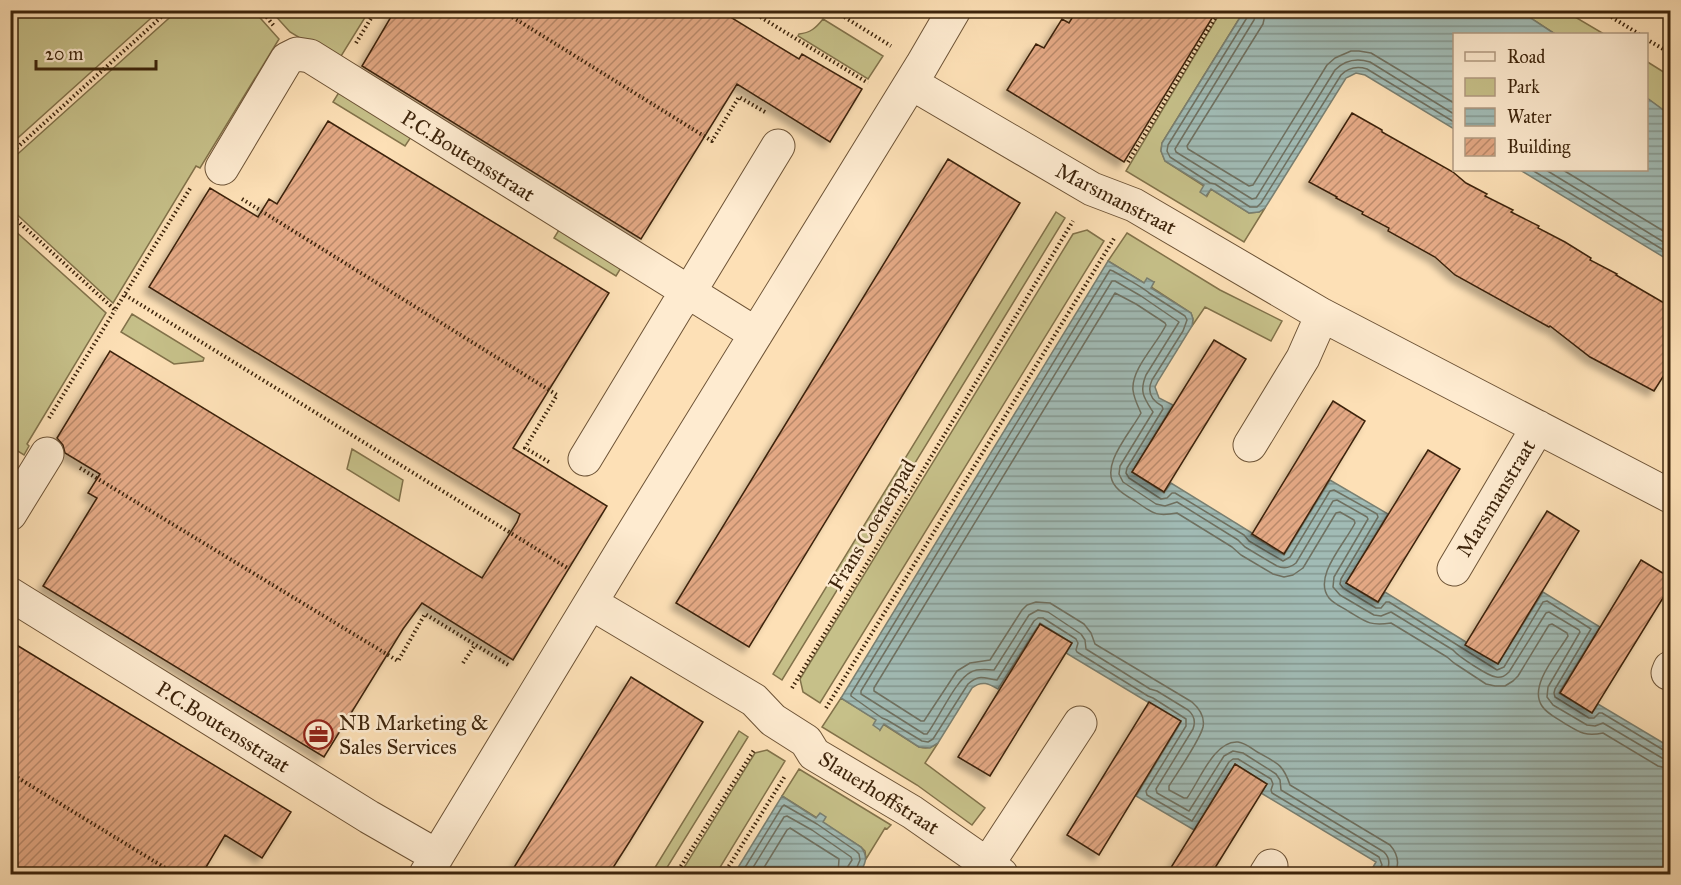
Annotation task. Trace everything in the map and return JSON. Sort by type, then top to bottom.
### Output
[{"type":"street","name":"P.C.Boutensstraat","points":[[10,594],[369,817],[432,865],[954,10]]},
{"type":"street","name":"P.C.Boutensstraat","points":[[218,175],[287,59],[297,54],[310,56],[756,334]]},
{"type":"street","name":"Marsmanstraat","points":[[911,83],[1092,189],[1134,205],[1322,315],[1671,496]]},
{"type":"street","points":[[570,462],[696,280],[778,146]]},
{"type":"street","points":[[1250,445],[1303,358],[1322,315]]},
{"type":"street","name":"Marsmanstraat","points":[[1454,569],[1538,427]]},
{"type":"street","points":[[10,514],[47,454]]},
{"type":"street","name":"Slauerhoffstraat","points":[[596,596],[753,700],[773,720],[806,741],[814,754],[912,812],[994,870],[1080,723]]},
{"type":"path","points":[[10,154],[169,10]]},
{"type":"path","points":[[501,10],[712,141],[739,97],[769,115]]},
{"type":"path","points":[[749,10],[911,83]]},
{"type":"path","points":[[833,10],[911,83]]},
{"type":"path","points":[[1142,139],[1220,10]]},
{"type":"path","points":[[1600,10],[1637,33]]},
{"type":"path","points":[[1648,40],[1671,53]]},
{"type":"path","points":[[541,685],[425,614],[398,662],[61,457],[47,454],[34,443],[200,172],[218,175],[557,395],[525,447],[570,462]]},
{"type":"path","name":"Frans Coenenpad","points":[[676,874],[773,720],[1092,189]]},
{"type":"path","points":[[838,688],[1134,205]]},
{"type":"path","points":[[10,214],[115,310]]},
{"type":"path","points":[[125,295],[596,596]]},
{"type":"path","points":[[463,663],[475,645]]},
{"type":"path","points":[[10,773],[175,874]]},
{"type":"path","points":[[724,874],[781,782]]},
{"type":"green space","points":[[11,10],[159,10],[159,11],[11,144]]},
{"type":"green space","points":[[177,11],[254,11],[279,39],[200,168],[196,166],[113,303],[11,209],[11,160]]},
{"type":"green space","points":[[271,11],[369,11],[338,61],[290,32]]},
{"type":"green space","points":[[1221,11],[1244,11],[1162,143],[1161,151],[1165,161],[1204,186],[1207,196],[1211,189],[1249,213],[1259,212],[1265,208],[1244,242],[1126,171]]},
{"type":"green space","points":[[1520,11],[1565,11],[1602,33],[1553,33]]},
{"type":"green space","points":[[823,19],[883,56],[868,79],[798,36],[812,30]]},
{"type":"green space","points":[[1648,62],[1670,76],[1670,115],[1648,99]]},
{"type":"green space","points":[[341,89],[413,134],[405,146],[333,102]]},
{"type":"green space","points":[[1056,212],[1065,218],[782,680],[773,674]]},
{"type":"green space","points":[[562,225],[624,263],[616,276],[554,238]]},
{"type":"green space","points":[[13,229],[106,313],[27,444],[29,446],[24,455],[13,448],[10,452],[10,237],[13,235]]},
{"type":"green space","points":[[1087,230],[1104,241],[820,703],[803,692],[800,679],[1073,234]]},
{"type":"green space","points":[[1127,233],[1220,290],[1282,321],[1271,341],[1205,307],[1192,326],[1191,313],[1151,287],[1154,282],[1144,283],[1108,261]]},
{"type":"green space","points":[[132,314],[204,358],[203,361],[174,364],[121,332]]},
{"type":"green space","points":[[352,449],[403,480],[399,501],[347,469]]},
{"type":"green space","points":[[841,698],[877,720],[880,730],[883,724],[919,747],[929,748],[938,743],[925,763],[985,808],[972,825],[917,785],[822,727]]},
{"type":"green space","points":[[739,731],[748,737],[663,874],[651,874]]},
{"type":"green space","points":[[767,750],[785,761],[716,874],[680,874],[755,753]]},
{"type":"green space","points":[[799,769],[891,825],[885,828],[866,859],[865,851],[861,847],[822,822],[825,817],[817,818],[782,796]]},
{"type":"water","points":[[1244,11],[1520,11],[1553,33],[1453,33],[1453,128],[1365,75],[1356,73],[1346,78],[1265,208],[1259,212],[1249,213],[1211,189],[1206,196],[1200,192],[1204,185],[1165,161],[1161,151],[1162,143]]},
{"type":"water","points":[[1648,99],[1670,115],[1670,261],[1522,171],[1648,171]]},
{"type":"water","points":[[1108,261],[1144,283],[1147,278],[1154,282],[1151,288],[1191,313],[1193,319],[1192,326],[1155,387],[1159,398],[1173,405],[1132,472],[1164,493],[1171,483],[1284,555],[1330,480],[1388,514],[1346,583],[1378,603],[1385,592],[1498,664],[1543,592],[1600,627],[1559,693],[1592,713],[1598,704],[1670,747],[1670,874],[1369,874],[1376,862],[1261,793],[1267,784],[1235,764],[1194,830],[1136,796],[1181,722],[1066,653],[1072,643],[1040,623],[998,689],[982,683],[972,688],[938,743],[930,748],[919,747],[884,724],[880,730],[873,725],[876,720],[841,698]]},
{"type":"water","points":[[782,796],[816,818],[820,813],[826,817],[823,822],[861,847],[865,854],[865,861],[859,874],[734,874]]},
{"type":"building","points":[[395,10],[719,10],[799,59],[802,54],[862,89],[830,142],[737,84],[641,239],[362,66]]},
{"type":"building","points":[[1077,10],[1217,10],[1124,162],[1007,90],[1036,44],[1044,48],[1062,19],[1069,23]]},
{"type":"building","points":[[1352,113],[1453,172],[1466,183],[1487,194],[1485,196],[1513,210],[1511,212],[1539,226],[1538,228],[1591,258],[1590,260],[1671,307],[1671,364],[1654,391],[1590,357],[1550,326],[1455,275],[1435,257],[1388,231],[1389,228],[1362,214],[1363,212],[1309,182]]},
{"type":"building","points":[[328,121],[609,293],[513,448],[607,506],[513,660],[422,603],[403,629],[324,757],[43,586],[97,498],[88,493],[100,474],[65,453],[63,445],[57,438],[110,351],[482,578],[517,522],[520,514],[149,287],[210,188],[258,217],[269,199],[277,204]]},
{"type":"building","points":[[948,159],[1020,203],[749,647],[676,603]]},
{"type":"building","points":[[1214,340],[1246,359],[1164,492],[1132,472]]},
{"type":"building","points":[[1333,401],[1365,421],[1284,554],[1252,534]]},
{"type":"building","points":[[1428,450],[1460,469],[1378,602],[1346,583]]},
{"type":"building","points":[[1547,511],[1579,531],[1498,664],[1465,645]]},
{"type":"building","points":[[1641,560],[1671,578],[1671,585],[1592,713],[1560,693]]},
{"type":"building","points":[[1040,624],[1072,643],[990,776],[958,757]]},
{"type":"building","points":[[10,641],[291,812],[262,858],[225,835],[202,874],[10,874]]},
{"type":"building","points":[[631,677],[703,722],[630,841],[609,874],[510,874]]},
{"type":"building","points":[[1149,702],[1181,721],[1099,855],[1067,835]]},
{"type":"building","points":[[1235,764],[1267,784],[1211,874],[1167,874]]},
{"type":"place","name":"NB Marketing & Sales Services","points":[[318,735]]}]
